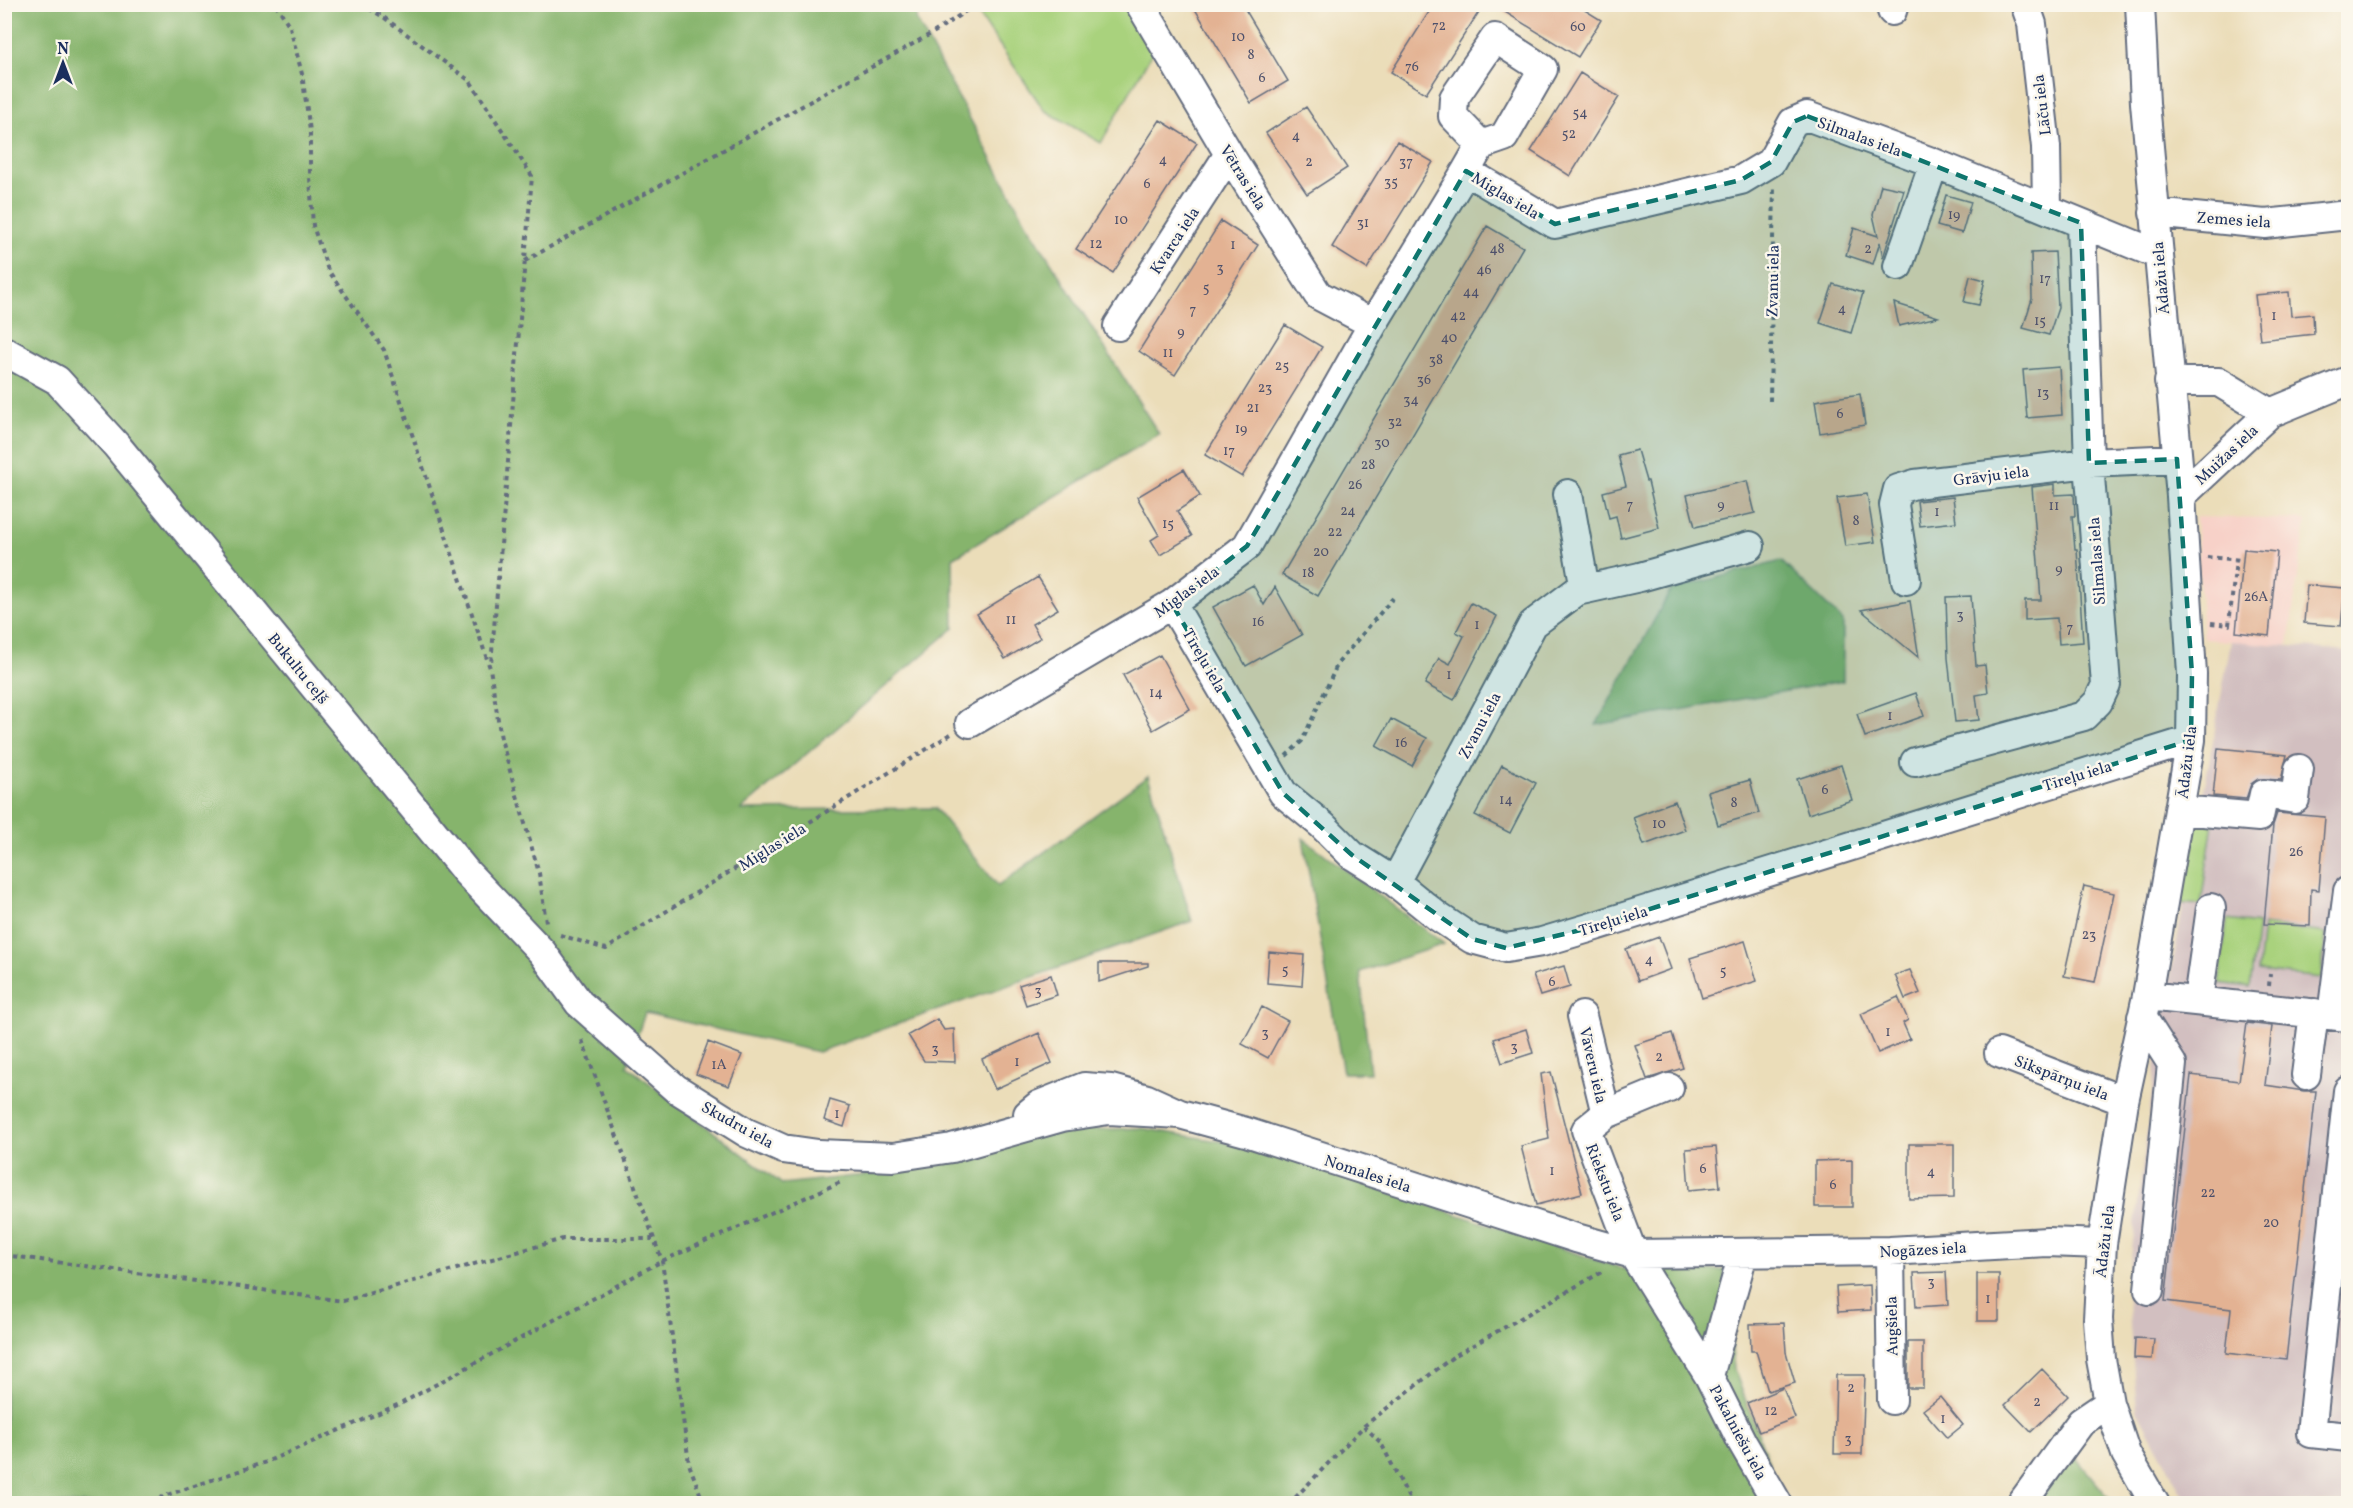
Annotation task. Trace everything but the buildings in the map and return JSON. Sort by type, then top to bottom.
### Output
[{"type":"street","name":"Vētras iela","points":[[1140,4],[1229,154],[1318,295],[1373,324]]},
{"type":"street","name":"Lāču iela","points":[[2025,4],[2032,24],[2046,147],[2047,208]]},
{"type":"street","name":"Ādažu iela","points":[[2140,4],[2142,60],[2157,254],[2181,496],[2192,674],[2191,740],[2145,1006],[2124,1101],[2102,1244],[2098,1319],[2101,1359],[2109,1403],[2126,1454],[2155,1503]]},
{"type":"street","name":"Silmalas iela","points":[[1770,162],[1793,122],[1806,116],[1934,163],[2157,254]]},
{"type":"street","points":[[1466,171],[1480,145]]},
{"type":"street","name":"Kvarca iela","points":[[1118,326],[1229,154]]},
{"type":"street","name":"Miglas iela","points":[[970,723],[1172,604],[1247,546],[1373,324],[1466,171],[1555,224],[1741,180],[1770,162]]},
{"type":"street","points":[[1898,266],[1934,163]]},
{"type":"street","name":"Zemes iela","points":[[2154,213],[2265,224],[2349,215]]},
{"type":"street","name":"Silmalas iela","points":[[1915,762],[2084,716],[2098,702],[2106,685],[2089,463],[2081,223]]},
{"type":"street","name":"Bukultu ceļš","points":[[4,351],[57,380],[117,446],[467,873],[545,942],[579,1003]]},
{"type":"street","name":"Muižas iela","points":[[2181,496],[2270,413],[2349,381]]},
{"type":"street","name":"Muižas iela","points":[[2169,382],[2219,382],[2270,413]]},
{"type":"street","name":"Grāvju iela","points":[[1906,580],[1894,506],[1898,489],[1915,484],[2089,463],[2177,459]]},
{"type":"street","points":[[1568,494],[1585,589]]},
{"type":"street","name":"Zvanu iela","points":[[1395,882],[1533,624],[1577,591],[1640,577],[1750,546]]},
{"type":"street","name":"Tīreļu iela","points":[[1172,604],[1283,793],[1322,825],[1352,855],[1395,882],[1437,916],[1472,939],[1506,948],[1533,944],[1580,931],[2191,740]]},
{"type":"street","points":[[2180,810],[2259,817],[2264,794],[2295,799],[2299,769]]},
{"type":"street","points":[[2306,1075],[2332,1015],[2348,907]]},
{"type":"street","points":[[2198,1000],[2211,908]]},
{"type":"street","points":[[2149,1290],[2172,1064],[2145,1006],[2198,1000],[2332,1015]]},
{"type":"street","name":"Skudru iela","points":[[579,1003],[675,1088],[747,1133],[783,1149],[818,1154],[893,1157],[952,1148],[1007,1131]]},
{"type":"street","name":"Vāveru iela","points":[[1582,1016],[1606,1114]]},
{"type":"street","name":"Sikspārņu iela","points":[[2000,1053],[2124,1101]]},
{"type":"street","name":"Riekstu iela","points":[[1633,1254],[1586,1130],[1606,1114],[1669,1088]]},
{"type":"street","points":[[2349,1091],[2340,1239],[2310,1433],[2349,1437]]},
{"type":"street","name":"Nomales iela","points":[[1007,1131],[1062,1116],[1109,1110],[1180,1114],[1246,1132],[1366,1172],[1633,1254],[1743,1254]]},
{"type":"street","name":"Nogāzes iela","points":[[1743,1254],[1890,1251],[2047,1242],[2102,1244]]},
{"type":"street","name":"Augšiela","points":[[1890,1251],[1892,1400]]},
{"type":"street","points":[[1633,1254],[1710,1376]]},
{"type":"street","name":"Pakalniešu iela","points":[[1743,1254],[1710,1376],[1742,1442],[1778,1503]]},
{"type":"street","points":[[2021,1503],[2081,1422],[2109,1403]]},
{"type":"path","points":[[276,4],[290,27],[302,74],[310,131],[313,226],[328,270],[384,350],[490,668],[501,739],[539,873],[545,942]]},
{"type":"path","points":[[361,4],[382,16],[470,81],[532,176],[490,668]]},
{"type":"path","points":[[525,262],[936,31],[969,9],[972,4]]},
{"type":"path","name":"Zvanu iela","points":[[1770,162],[1774,180],[1770,401]]},
{"type":"path","points":[[2185,555],[2242,560]]},
{"type":"path","points":[[2189,620],[2229,625],[2236,560]]},
{"type":"path","points":[[1271,771],[1302,741],[1338,663],[1393,598]]},
{"type":"path","name":"Miglas iela","points":[[545,942],[606,949],[970,723]]},
{"type":"path","points":[[579,1003],[576,1022],[662,1261],[689,1464],[704,1503]]},
{"type":"path","points":[[152,1503],[164,1496],[266,1462],[402,1403],[662,1261],[843,1180]]},
{"type":"path","points":[[4,1255],[343,1301],[563,1239],[653,1239]]},
{"type":"path","points":[[1289,1503],[1364,1426],[1454,1356],[1633,1254]]},
{"type":"path","points":[[1364,1426],[1381,1443],[1412,1503]]},
{"type":"highlighted area","points":[[1807,116],[2081,223],[2089,463],[2177,459],[2192,674],[2191,740],[1589,928],[1506,948],[1472,939],[1437,916],[1352,855],[1283,793],[1172,604],[1247,546],[1466,171],[1555,224],[1741,180],[1771,162],[1793,122]]},
{"type":"shaded area","points":[[2196,517],[2306,520],[2288,646],[2203,639]]},
{"type":"shaded area","points":[[2231,641],[2348,651],[2348,1503],[2187,1503],[2137,1410],[2127,1288],[2158,1046]]},
{"type":"green space","points":[[5,4],[921,5],[916,19],[1027,224],[1159,434],[953,558],[954,628],[741,810],[935,808],[998,886],[1148,776],[1192,921],[818,1052],[645,1013],[627,1066],[782,1184],[902,1171],[1057,1131],[1141,1128],[1249,1146],[1627,1270],[1724,1270],[1734,1369],[1784,1503],[5,1504]]},
{"type":"green space","points":[[974,4],[1124,5],[1153,51],[1101,143],[1044,110],[973,6]]},
{"type":"green space","points":[[1781,561],[1843,621],[1843,681],[1596,725],[1671,590]]},
{"type":"green space","points":[[2190,820],[2213,822],[2201,905],[2177,903]]},
{"type":"green space","points":[[1303,838],[1444,944],[1360,972],[1370,1073],[1343,1073]]},
{"type":"green space","points":[[2227,920],[2258,924],[2250,987],[2219,983]]},
{"type":"green space","points":[[2263,925],[2326,933],[2321,978],[2258,971]]},
{"type":"green space","points":[[2071,1452],[2113,1503],[2038,1504]]}]
